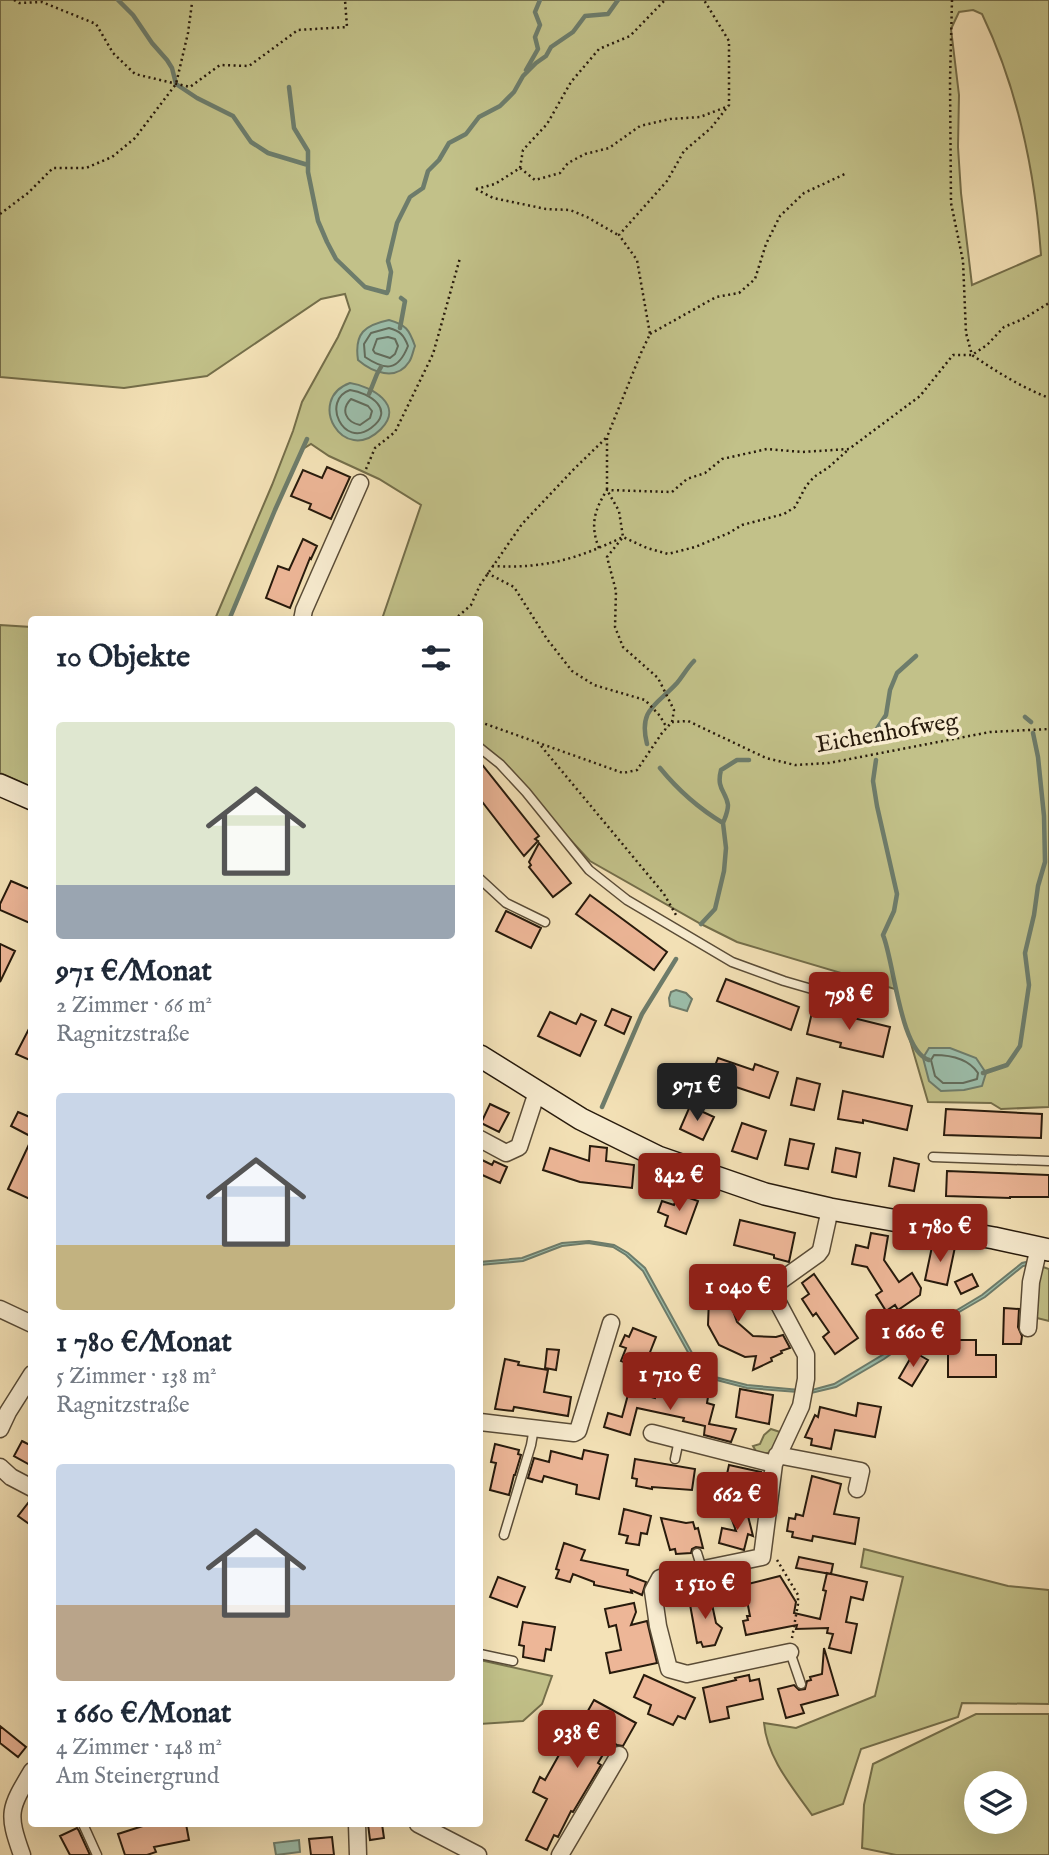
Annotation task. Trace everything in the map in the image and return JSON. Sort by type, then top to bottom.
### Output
[{"type":"main road","points":[[1,788],[28,798]]},
{"type":"main road","points":[[483,1058],[581,1119],[659,1157],[765,1194],[1039,1257]]},
{"type":"street","points":[[303,616],[360,483]]},
{"type":"street","points":[[483,1141],[506,1153],[519,1147],[537,1092]]},
{"type":"street","points":[[790,1651],[687,1674],[669,1669],[658,1626],[653,1591],[660,1578],[700,1561],[762,1557],[775,1460],[801,1406],[806,1379],[806,1355],[775,1297],[775,1288],[782,1278],[821,1250],[830,1209]]},
{"type":"street","points":[[1028,1328],[1039,1257]]},
{"type":"street","points":[[0,1309],[28,1322]]},
{"type":"street","points":[[483,1422],[574,1433],[578,1431],[611,1323]]},
{"type":"street","points":[[0,1429],[28,1380]]},
{"type":"street","points":[[652,1433],[775,1460],[861,1471],[857,1489]]},
{"type":"street","points":[[0,1468],[28,1486]]},
{"type":"street","points":[[560,1855],[619,1755]]},
{"type":"street","points":[[22,1855],[11,1816],[15,1801],[28,1778]]},
{"type":"street","points":[[357,1827],[358,1855]]},
{"type":"street","points":[[424,1827],[478,1855]]},
{"type":"lane","points":[[483,750],[526,792],[589,870],[627,900],[732,962],[784,981],[881,1009]]},
{"type":"lane","points":[[483,882],[506,903],[545,922]]},
{"type":"lane","points":[[933,1157],[1049,1161]]},
{"type":"lane","points":[[504,1535],[534,1428]]},
{"type":"lane","points":[[675,1459],[679,1440]]},
{"type":"lane","points":[[790,1651],[801,1684]]},
{"type":"lane","points":[[483,1655],[513,1661]]},
{"type":"lane","points":[[84,1827],[97,1855]]},
{"type":"path","points":[[14,0],[19,3],[42,2],[96,24],[113,53],[135,74],[190,87],[220,65],[249,66],[298,30],[347,27],[345,0]]},
{"type":"path","points":[[650,334],[637,260],[619,235],[570,210],[546,209],[493,198],[476,189],[495,184],[520,168],[523,150],[547,124],[571,82],[599,49],[630,36],[666,0]]},
{"type":"path","points":[[619,235],[667,181],[684,150],[711,128],[729,105],[729,41],[704,0]]},
{"type":"path","points":[[952,0],[951,203],[963,261],[966,333],[972,355],[1002,375],[1049,398]]},
{"type":"path","points":[[0,214],[28,193],[53,168],[86,168],[112,157],[135,138],[176,84],[192,3]]},
{"type":"path","points":[[520,168],[536,180],[560,173],[568,163],[585,154],[609,148],[640,127],[670,118],[700,117],[729,105]]},
{"type":"path","points":[[599,548],[594,536],[594,523],[598,505],[607,490],[607,437],[650,334],[716,298],[739,293],[755,279],[766,244],[780,216],[804,194],[847,173]]},
{"type":"path","points":[[360,483],[376,448],[395,432],[433,354],[460,258]]},
{"type":"path","points":[[492,566],[537,566],[579,557],[623,537],[668,554],[695,547],[742,525],[784,514],[795,507],[814,477],[920,396],[953,355],[972,355],[987,345],[1004,327],[1049,303]]},
{"type":"path","points":[[459,616],[471,606],[480,585],[522,524],[607,437]]},
{"type":"path","points":[[607,490],[672,492],[687,479],[705,473],[722,459],[767,449],[802,452],[849,449]]},
{"type":"path","points":[[483,723],[623,773],[637,771],[672,722],[674,710],[657,678],[623,647],[615,627],[616,591],[607,557],[623,537],[619,510],[607,490]]},
{"type":"path","points":[[488,573],[514,587],[547,639],[572,671],[594,685],[645,700],[667,728]]},
{"type":"path","name":"Eichenhofweg","points":[[672,722],[688,721],[766,758],[796,765],[829,763],[990,732],[1049,729]]},
{"type":"path","points":[[540,745],[664,894],[686,934]]},
{"type":"path","points":[[784,1570],[798,1595],[792,1631]]},
{"type":"shaded area","points":[[0,0],[1049,0],[1049,1107],[1001,1109],[991,1103],[928,1102],[895,989],[737,942],[590,861],[483,745],[483,616],[383,616],[421,505],[379,479],[329,456],[311,444],[303,449],[230,616],[216,616],[272,485],[302,402],[350,310],[345,294],[321,299],[207,376],[124,388],[0,377]],"holes":[[[973,10],[982,14],[995,42],[1023,132],[1041,255],[972,285],[961,193],[959,95],[951,29],[959,12]]]},
{"type":"shaded area","points":[[0,625],[28,627],[28,786],[0,773]]},
{"type":"shaded area","points":[[1040,1266],[1049,1269],[1049,1321],[1033,1317]]},
{"type":"shaded area","points":[[771,1429],[780,1432],[775,1451],[757,1453],[753,1446],[760,1444]]},
{"type":"shaded area","points":[[864,1549],[1008,1586],[1049,1590],[1049,1704],[962,1703],[958,1717],[861,1749],[843,1804],[812,1815],[775,1760],[764,1723],[796,1728],[875,1696],[903,1577],[861,1567]]},
{"type":"shaded area","points":[[483,1661],[552,1676],[542,1704],[523,1721],[483,1724]]},
{"type":"shaded area","points":[[976,1714],[1049,1714],[1049,1855],[896,1855],[862,1848],[864,1805],[873,1764]]},
{"type":"water","points":[[389,320],[406,328],[415,346],[404,368],[398,372],[384,373],[358,360],[357,351],[363,332],[373,325]]},
{"type":"water","points":[[350,383],[367,388],[387,405],[387,420],[381,429],[367,439],[354,440],[343,435],[334,426],[330,415],[331,402],[337,391]]},
{"type":"water","points":[[676,990],[686,993],[692,999],[687,1011],[670,1006],[671,992]]},
{"type":"water","points":[[929,1048],[950,1048],[976,1058],[986,1073],[982,1086],[941,1091],[929,1081],[923,1058]]},
{"type":"water","points":[[589,1241],[614,1245],[628,1253],[645,1268],[692,1353],[715,1377],[747,1385],[800,1390],[834,1384],[982,1295],[1022,1263],[1044,1263],[1023,1266],[985,1297],[884,1359],[836,1387],[811,1393],[747,1388],[713,1379],[690,1356],[643,1271],[613,1247],[588,1243],[562,1246],[523,1261],[483,1265],[483,1262],[522,1258],[562,1243]]},
{"type":"water","points":[[299,1840],[300,1852],[276,1855],[274,1843]]},
{"type":"building","points":[[327,467],[350,477],[331,519],[309,509],[311,504],[291,496],[303,470],[322,478]]},
{"type":"building","points":[[303,539],[317,546],[290,608],[266,598],[278,566],[289,570]]},
{"type":"building","points":[[483,766],[539,836],[535,839],[538,841],[524,856],[483,803]]},
{"type":"building","points":[[539,843],[571,883],[553,897],[529,867]]},
{"type":"building","points":[[11,881],[28,888],[28,922],[0,910],[0,904]]},
{"type":"building","points":[[590,895],[667,952],[654,970],[576,914]]},
{"type":"building","points":[[506,911],[541,928],[531,948],[496,931]]},
{"type":"building","points":[[0,944],[15,951],[0,982]]},
{"type":"building","points":[[726,979],[799,1007],[791,1030],[717,1001]]},
{"type":"building","points":[[813,1008],[890,1027],[883,1057],[840,1047],[841,1043],[807,1034]]},
{"type":"building","points":[[612,1009],[631,1017],[624,1034],[605,1025]]},
{"type":"building","points":[[550,1012],[576,1024],[581,1014],[596,1021],[580,1056],[538,1036]]},
{"type":"building","points":[[28,1031],[28,1059],[16,1054]]},
{"type":"building","points":[[718,1058],[753,1070],[755,1064],[778,1072],[769,1098],[727,1084],[723,1096],[706,1089]]},
{"type":"building","points":[[797,1078],[820,1084],[814,1110],[791,1105]]},
{"type":"building","points":[[843,1091],[912,1106],[907,1130],[863,1120],[863,1123],[838,1119]]},
{"type":"building","points":[[490,1104],[509,1113],[499,1132],[483,1124]]},
{"type":"building","points":[[690,1106],[714,1117],[703,1140],[680,1129]]},
{"type":"building","points":[[946,1109],[1042,1114],[1041,1138],[944,1135]]},
{"type":"building","points":[[18,1112],[28,1116],[28,1135],[11,1126]]},
{"type":"building","points":[[742,1123],[766,1131],[757,1159],[732,1151]]},
{"type":"building","points":[[790,1139],[814,1144],[808,1169],[785,1165]]},
{"type":"building","points":[[28,1146],[28,1198],[8,1189]]},
{"type":"building","points":[[590,1146],[607,1148],[606,1161],[634,1165],[632,1188],[580,1182],[543,1170],[550,1148],[589,1161]]},
{"type":"building","points":[[836,1148],[860,1153],[856,1177],[832,1172]]},
{"type":"building","points":[[894,1158],[919,1164],[914,1191],[889,1186]]},
{"type":"building","points":[[483,1160],[492,1165],[494,1161],[507,1167],[500,1183],[483,1175]]},
{"type":"building","points":[[947,1171],[1049,1175],[1049,1197],[946,1196]]},
{"type":"building","points":[[678,1194],[698,1201],[686,1234],[665,1226],[668,1216],[658,1212],[662,1201],[674,1205]]},
{"type":"building","points":[[740,1220],[795,1233],[789,1262],[774,1258],[774,1255],[734,1245]]},
{"type":"building","points":[[871,1233],[888,1236],[884,1260],[899,1282],[912,1273],[921,1288],[920,1295],[898,1310],[895,1305],[886,1311],[876,1295],[882,1291],[867,1267],[852,1264],[856,1245],[868,1248]]},
{"type":"building","points":[[933,1242],[955,1247],[947,1285],[925,1280]]},
{"type":"building","points":[[728,1266],[740,1280],[730,1302],[737,1322],[753,1336],[783,1335],[790,1348],[753,1370],[756,1356],[745,1357],[719,1345],[708,1325],[709,1298],[715,1286],[707,1282],[717,1273],[721,1275]]},
{"type":"building","points":[[814,1274],[858,1338],[835,1354],[823,1337],[829,1332],[816,1313],[813,1316],[802,1299],[809,1294],[802,1283]]},
{"type":"building","points":[[972,1274],[978,1286],[961,1294],[955,1282]]},
{"type":"building","points":[[1004,1308],[1019,1309],[1021,1344],[1003,1344]]},
{"type":"building","points":[[633,1328],[656,1337],[643,1370],[621,1361],[626,1348],[620,1346],[625,1335],[629,1337]]},
{"type":"building","points":[[948,1340],[976,1340],[976,1355],[996,1355],[996,1377],[948,1377]]},
{"type":"building","points":[[547,1349],[559,1350],[556,1370],[545,1368]]},
{"type":"building","points":[[914,1352],[928,1360],[912,1386],[899,1378]]},
{"type":"building","points":[[505,1359],[519,1362],[518,1365],[548,1370],[544,1392],[571,1397],[568,1416],[514,1407],[513,1411],[495,1409]]},
{"type":"building","points":[[662,1386],[708,1397],[707,1403],[714,1405],[709,1424],[736,1429],[731,1442],[704,1435],[705,1426],[683,1421],[684,1418],[637,1408],[630,1435],[604,1427],[608,1413],[622,1417],[629,1391],[655,1398]]},
{"type":"building","points":[[740,1389],[773,1395],[769,1424],[736,1417]]},
{"type":"building","points":[[858,1403],[881,1407],[875,1437],[835,1430],[831,1449],[811,1445],[812,1439],[805,1437],[815,1415],[818,1417],[820,1407],[856,1416]]},
{"type":"building","points":[[22,1441],[28,1444],[28,1464],[14,1456]]},
{"type":"building","points":[[495,1444],[519,1450],[518,1454],[521,1455],[509,1495],[490,1490],[496,1463],[491,1462]]},
{"type":"building","points":[[584,1450],[608,1455],[599,1499],[576,1494],[577,1485],[544,1476],[542,1482],[528,1478],[534,1458],[549,1462],[551,1451],[582,1459]]},
{"type":"building","points":[[635,1459],[695,1469],[692,1490],[636,1486],[637,1479],[632,1478]]},
{"type":"building","points":[[729,1465],[761,1472],[753,1497],[732,1503],[737,1487],[725,1483]]},
{"type":"building","points":[[812,1476],[841,1484],[834,1514],[859,1518],[855,1544],[813,1536],[812,1541],[792,1537],[793,1532],[787,1531],[789,1518],[795,1519],[796,1514],[803,1516]]},
{"type":"building","points":[[28,1503],[28,1523],[18,1516]]},
{"type":"building","points":[[624,1509],[651,1516],[647,1534],[641,1533],[639,1545],[626,1543],[628,1536],[619,1534]]},
{"type":"building","points":[[747,1512],[753,1536],[748,1534],[744,1550],[719,1543],[722,1528],[736,1531],[731,1517]]},
{"type":"building","points":[[661,1518],[693,1522],[695,1529],[698,1528],[703,1548],[696,1547],[691,1553],[676,1554],[675,1549],[670,1550]]},
{"type":"building","points":[[564,1543],[585,1550],[581,1560],[628,1570],[627,1575],[646,1582],[642,1595],[631,1590],[632,1593],[594,1585],[594,1582],[573,1574],[570,1582],[556,1578]]},
{"type":"building","points":[[799,1557],[833,1564],[831,1574],[796,1568]]},
{"type":"building","points":[[827,1573],[867,1582],[863,1600],[851,1597],[846,1622],[857,1624],[851,1653],[829,1648],[833,1634],[827,1633],[828,1628],[796,1629],[797,1625],[746,1635],[743,1621],[750,1616],[744,1585],[780,1576],[796,1602],[794,1613],[820,1619]]},
{"type":"building","points":[[498,1577],[525,1587],[517,1607],[490,1597]]},
{"type":"building","points":[[710,1595],[716,1623],[722,1628],[715,1645],[703,1647],[701,1642],[697,1643],[689,1599]]},
{"type":"building","points":[[634,1603],[636,1612],[631,1625],[647,1621],[657,1663],[610,1673],[606,1653],[621,1650],[616,1625],[609,1627],[605,1609]]},
{"type":"building","points":[[523,1622],[555,1627],[551,1650],[546,1649],[544,1661],[523,1657],[524,1646],[519,1645]]},
{"type":"building","points":[[824,1648],[838,1695],[801,1705],[804,1713],[786,1718],[778,1689],[794,1685],[799,1690],[805,1689],[810,1677],[822,1674]]},
{"type":"building","points":[[644,1675],[695,1698],[685,1719],[678,1716],[673,1725],[648,1714],[651,1705],[634,1697]]},
{"type":"building","points":[[749,1675],[750,1681],[759,1679],[763,1699],[727,1707],[729,1718],[710,1722],[703,1688]]},
{"type":"building","points":[[594,1700],[636,1723],[623,1746],[611,1741],[598,1763],[601,1765],[573,1812],[571,1811],[558,1837],[554,1835],[547,1850],[526,1840],[547,1799],[533,1792],[540,1777],[545,1780],[564,1746],[567,1748]]},
{"type":"building","points":[[0,1726],[26,1747],[18,1757],[0,1743]]},
{"type":"building","points":[[140,1827],[187,1827],[189,1840],[154,1847],[156,1852],[147,1855],[125,1855],[118,1834]]},
{"type":"building","points":[[368,1827],[382,1827],[384,1838],[370,1840]]},
{"type":"building","points":[[77,1828],[90,1855],[70,1855],[60,1836]]},
{"type":"building","points":[[332,1837],[334,1855],[311,1855],[309,1839]]},
{"type":"waterway","points":[[118,0],[133,15],[167,60],[176,84],[233,116],[251,142],[268,153],[308,165]]},
{"type":"waterway","points":[[526,70],[538,49],[535,37],[540,25],[535,12],[540,0]]},
{"type":"waterway","points":[[388,291],[391,272],[388,261],[397,223],[410,197],[423,188],[428,171],[439,160],[449,143],[466,134],[479,117],[500,106],[514,92],[523,76],[546,56],[551,47],[573,32],[585,16],[608,14],[618,0]]},
{"type":"waterway","points":[[289,87],[294,128],[308,151],[308,172],[318,221],[327,242],[336,259],[365,287],[387,293]]},
{"type":"waterway","points":[[400,328],[405,301],[401,298]]},
{"type":"waterway","points":[[369,394],[381,367]]},
{"type":"waterway","points":[[231,616],[307,439]]},
{"type":"waterway","points":[[869,741],[886,715],[890,690],[897,673],[916,656]]},
{"type":"waterway","points":[[647,744],[647,715],[694,661]]},
{"type":"waterway","points":[[1025,717],[1031,722]]},
{"type":"waterway","points":[[983,1073],[1007,1065],[1020,1046],[1029,985],[1025,953],[1045,862],[1044,816],[1033,733]]},
{"type":"waterway","points":[[723,823],[728,805],[720,786],[721,770],[737,760],[749,760]]},
{"type":"waterway","points":[[876,760],[873,781],[897,894],[894,911],[883,935],[899,1004],[911,1040],[919,1053],[929,1060]]},
{"type":"waterway","points":[[660,768],[689,798],[723,823],[726,848],[724,871],[715,909],[701,924]]},
{"type":"waterway","points":[[602,1107],[642,1014],[676,959]]}]
